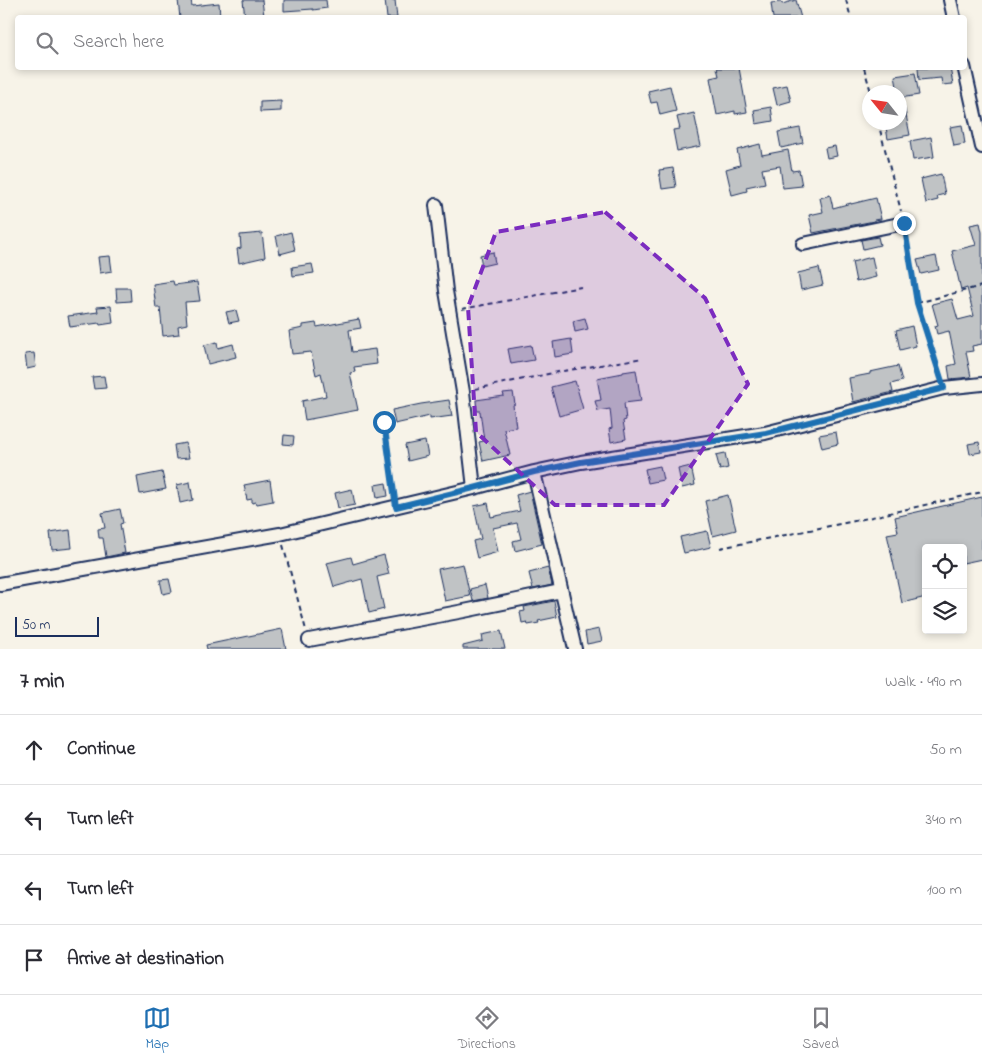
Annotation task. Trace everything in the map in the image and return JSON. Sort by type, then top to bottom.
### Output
[{"type":"street","points":[[950,0],[953,15]]},
{"type":"street","points":[[965,70],[982,148]]},
{"type":"street","points":[[436,204],[463,392],[474,488]]},
{"type":"street","points":[[803,244],[904,223]]},
{"type":"street","points":[[0,584],[280,534],[534,472],[581,462],[766,433],[944,388],[982,384]]},
{"type":"street","points":[[534,472],[574,649]]},
{"type":"street","points":[[309,640],[562,591]]},
{"type":"path","points":[[846,0],[850,15]]},
{"type":"path","points":[[865,70],[869,85]]},
{"type":"path","points":[[880,130],[904,223],[917,303],[944,388]]},
{"type":"path","points":[[917,303],[982,286]]},
{"type":"path","points":[[450,312],[581,287]]},
{"type":"path","points":[[463,392],[643,358]]},
{"type":"path","points":[[384,422],[396,507]]},
{"type":"path","points":[[720,548],[850,522],[982,492]]},
{"type":"path","points":[[280,534],[309,640]]},
{"type":"highlighted area","points":[[605,212],[705,298],[748,384],[664,505],[555,505],[476,432],[468,307],[496,232]]},
{"type":"building","points":[[178,0],[191,0],[192,6],[219,3],[220,15],[180,15]]},
{"type":"building","points":[[243,0],[262,0],[264,15],[245,15]]},
{"type":"building","points":[[284,0],[326,0],[327,8],[284,11]]},
{"type":"building","points":[[385,0],[395,0],[397,15],[387,15]]},
{"type":"building","points":[[796,0],[800,15],[773,15],[771,3],[781,2],[782,4]]},
{"type":"building","points":[[718,70],[739,70],[747,112],[735,114],[735,111],[717,115],[710,78],[719,76]]},
{"type":"building","points":[[918,70],[950,70],[953,84],[942,85],[941,78],[919,80]]},
{"type":"building","points":[[915,73],[919,95],[907,97],[907,85],[897,85],[895,76]]},
{"type":"building","points":[[787,85],[791,101],[777,105],[773,88]]},
{"type":"building","points":[[670,86],[676,111],[660,115],[657,102],[651,103],[648,91]]},
{"type":"building","points":[[281,101],[281,111],[260,112],[260,102]]},
{"type":"building","points":[[771,107],[773,121],[756,124],[754,110]]},
{"type":"building","points":[[694,113],[701,146],[677,151],[673,130],[680,129],[677,117]]},
{"type":"building","points":[[907,120],[910,135],[888,139],[886,130],[907,130]]},
{"type":"building","points":[[962,125],[965,144],[954,146],[950,127]]},
{"type":"building","points":[[800,128],[803,143],[781,148],[778,132]]},
{"type":"building","points":[[931,137],[934,157],[913,160],[910,141]]},
{"type":"building","points":[[760,144],[762,155],[788,150],[792,171],[799,170],[802,186],[783,188],[780,166],[762,169],[765,183],[746,187],[747,191],[732,195],[726,169],[740,165],[737,150]]},
{"type":"building","points":[[835,146],[837,156],[827,158],[825,148]]},
{"type":"building","points":[[673,168],[676,187],[662,189],[659,170]]},
{"type":"building","points":[[941,174],[945,194],[937,196],[938,200],[926,203],[921,179]]},
{"type":"building","points":[[830,195],[833,208],[876,198],[881,219],[813,233],[809,215],[823,212],[820,198]]},
{"type":"building","points":[[980,223],[982,232],[982,344],[972,346],[973,351],[966,352],[971,377],[950,379],[948,366],[956,364],[949,331],[937,334],[935,326],[938,325],[932,304],[952,299],[958,320],[974,316],[967,288],[961,290],[952,251],[976,245],[970,225]]},
{"type":"building","points":[[291,232],[295,250],[280,254],[276,236]]},
{"type":"building","points":[[262,233],[265,257],[239,263],[237,249],[241,248],[240,235]]},
{"type":"building","points":[[878,237],[880,245],[863,249],[861,240]]},
{"type":"building","points":[[493,252],[495,263],[482,266],[480,255]]},
{"type":"building","points":[[110,256],[112,271],[100,273],[98,257]]},
{"type":"building","points":[[936,256],[939,270],[921,274],[917,260]]},
{"type":"building","points":[[872,257],[876,277],[856,282],[852,262]]},
{"type":"building","points":[[312,264],[314,273],[293,276],[292,267]]},
{"type":"building","points":[[819,268],[823,285],[801,290],[798,273]]},
{"type":"building","points":[[173,281],[174,285],[197,282],[200,301],[185,302],[187,324],[178,326],[179,334],[163,336],[160,308],[156,308],[153,284]]},
{"type":"building","points":[[116,288],[130,288],[131,301],[117,302]]},
{"type":"building","points":[[111,306],[113,323],[70,327],[68,316],[98,312],[97,307]]},
{"type":"building","points":[[236,310],[239,321],[229,323],[226,312]]},
{"type":"building","points":[[585,318],[588,329],[575,332],[573,321]]},
{"type":"building","points":[[359,319],[361,328],[349,330],[352,352],[375,349],[377,364],[354,367],[355,372],[350,373],[358,410],[305,420],[302,401],[326,396],[321,373],[316,375],[311,352],[292,354],[289,331],[303,328],[303,325],[316,323],[317,327]]},
{"type":"building","points":[[912,326],[916,346],[900,350],[896,330]]},
{"type":"building","points":[[571,339],[573,354],[555,357],[553,342]]},
{"type":"building","points":[[217,342],[218,348],[233,344],[236,357],[208,364],[204,345]]},
{"type":"building","points":[[531,345],[534,360],[511,364],[508,349]]},
{"type":"building","points":[[34,353],[36,367],[27,369],[25,354]]},
{"type":"building","points":[[898,366],[902,381],[891,384],[893,392],[853,402],[849,378]]},
{"type":"building","points":[[636,370],[641,401],[624,403],[626,420],[623,421],[626,439],[611,442],[609,429],[612,428],[610,409],[598,411],[595,401],[601,400],[597,378]]},
{"type":"building","points":[[104,376],[106,388],[94,389],[92,377]]},
{"type":"building","points":[[575,381],[583,409],[559,416],[551,387]]},
{"type":"building","points":[[513,392],[516,427],[504,429],[510,455],[483,461],[479,442],[484,441],[480,411],[477,411],[476,400],[504,396],[503,393]]},
{"type":"building","points":[[449,400],[452,416],[430,419],[430,416],[395,424],[392,410]]},
{"type":"building","points":[[836,432],[838,444],[822,448],[819,435]]},
{"type":"building","points":[[284,435],[294,436],[293,445],[283,444]]},
{"type":"building","points":[[425,441],[428,456],[408,461],[405,445]]},
{"type":"building","points":[[979,442],[981,452],[970,454],[968,444]]},
{"type":"building","points":[[186,443],[189,458],[176,459],[174,445]]},
{"type":"building","points":[[725,453],[728,468],[720,470],[716,455]]},
{"type":"building","points":[[660,466],[663,480],[648,483],[645,469]]},
{"type":"building","points":[[691,466],[695,485],[682,488],[678,469]]},
{"type":"building","points":[[162,472],[166,489],[140,494],[137,477]]},
{"type":"building","points":[[270,480],[273,501],[257,504],[256,502],[252,503],[252,499],[247,500],[244,485]]},
{"type":"building","points":[[190,482],[193,500],[180,503],[177,485]]},
{"type":"building","points":[[386,483],[388,496],[377,498],[375,485]]},
{"type":"building","points":[[352,489],[355,505],[338,508],[335,493]]},
{"type":"building","points":[[530,491],[542,544],[515,551],[513,541],[521,539],[517,523],[493,528],[498,552],[477,558],[473,541],[481,539],[474,506],[488,503],[491,517],[520,511],[516,495]]},
{"type":"building","points":[[728,495],[736,530],[713,536],[705,501]]},
{"type":"building","points":[[982,497],[982,559],[967,562],[967,544],[922,544],[922,598],[902,603],[887,534],[898,532],[895,517]]},
{"type":"building","points":[[120,509],[123,523],[120,524],[125,553],[106,557],[103,538],[99,538],[98,529],[105,528],[102,513]]},
{"type":"building","points":[[70,530],[72,548],[52,550],[50,533]]},
{"type":"building","points":[[707,531],[711,547],[684,553],[680,537]]},
{"type":"building","points":[[384,555],[389,574],[377,577],[384,609],[369,613],[362,579],[334,587],[327,563],[351,557],[353,564]]},
{"type":"building","points":[[463,564],[470,596],[445,601],[438,569]]},
{"type":"building","points":[[548,568],[552,585],[533,589],[529,573]]},
{"type":"building","points":[[169,579],[172,592],[163,594],[160,580]]},
{"type":"building","points":[[485,585],[488,598],[473,601],[470,589]]},
{"type":"building","points":[[554,601],[557,617],[528,625],[527,622],[522,623],[520,612],[525,611],[524,607]]},
{"type":"building","points":[[282,629],[286,649],[207,649],[206,645]]},
{"type":"building","points":[[599,629],[602,641],[587,644],[585,632]]},
{"type":"building","points":[[501,631],[505,649],[463,649],[463,646],[483,641],[482,635]]},
{"type":"route","points":[[384,422],[396,507],[581,462],[766,433],[944,388],[917,303],[904,223]]}]
